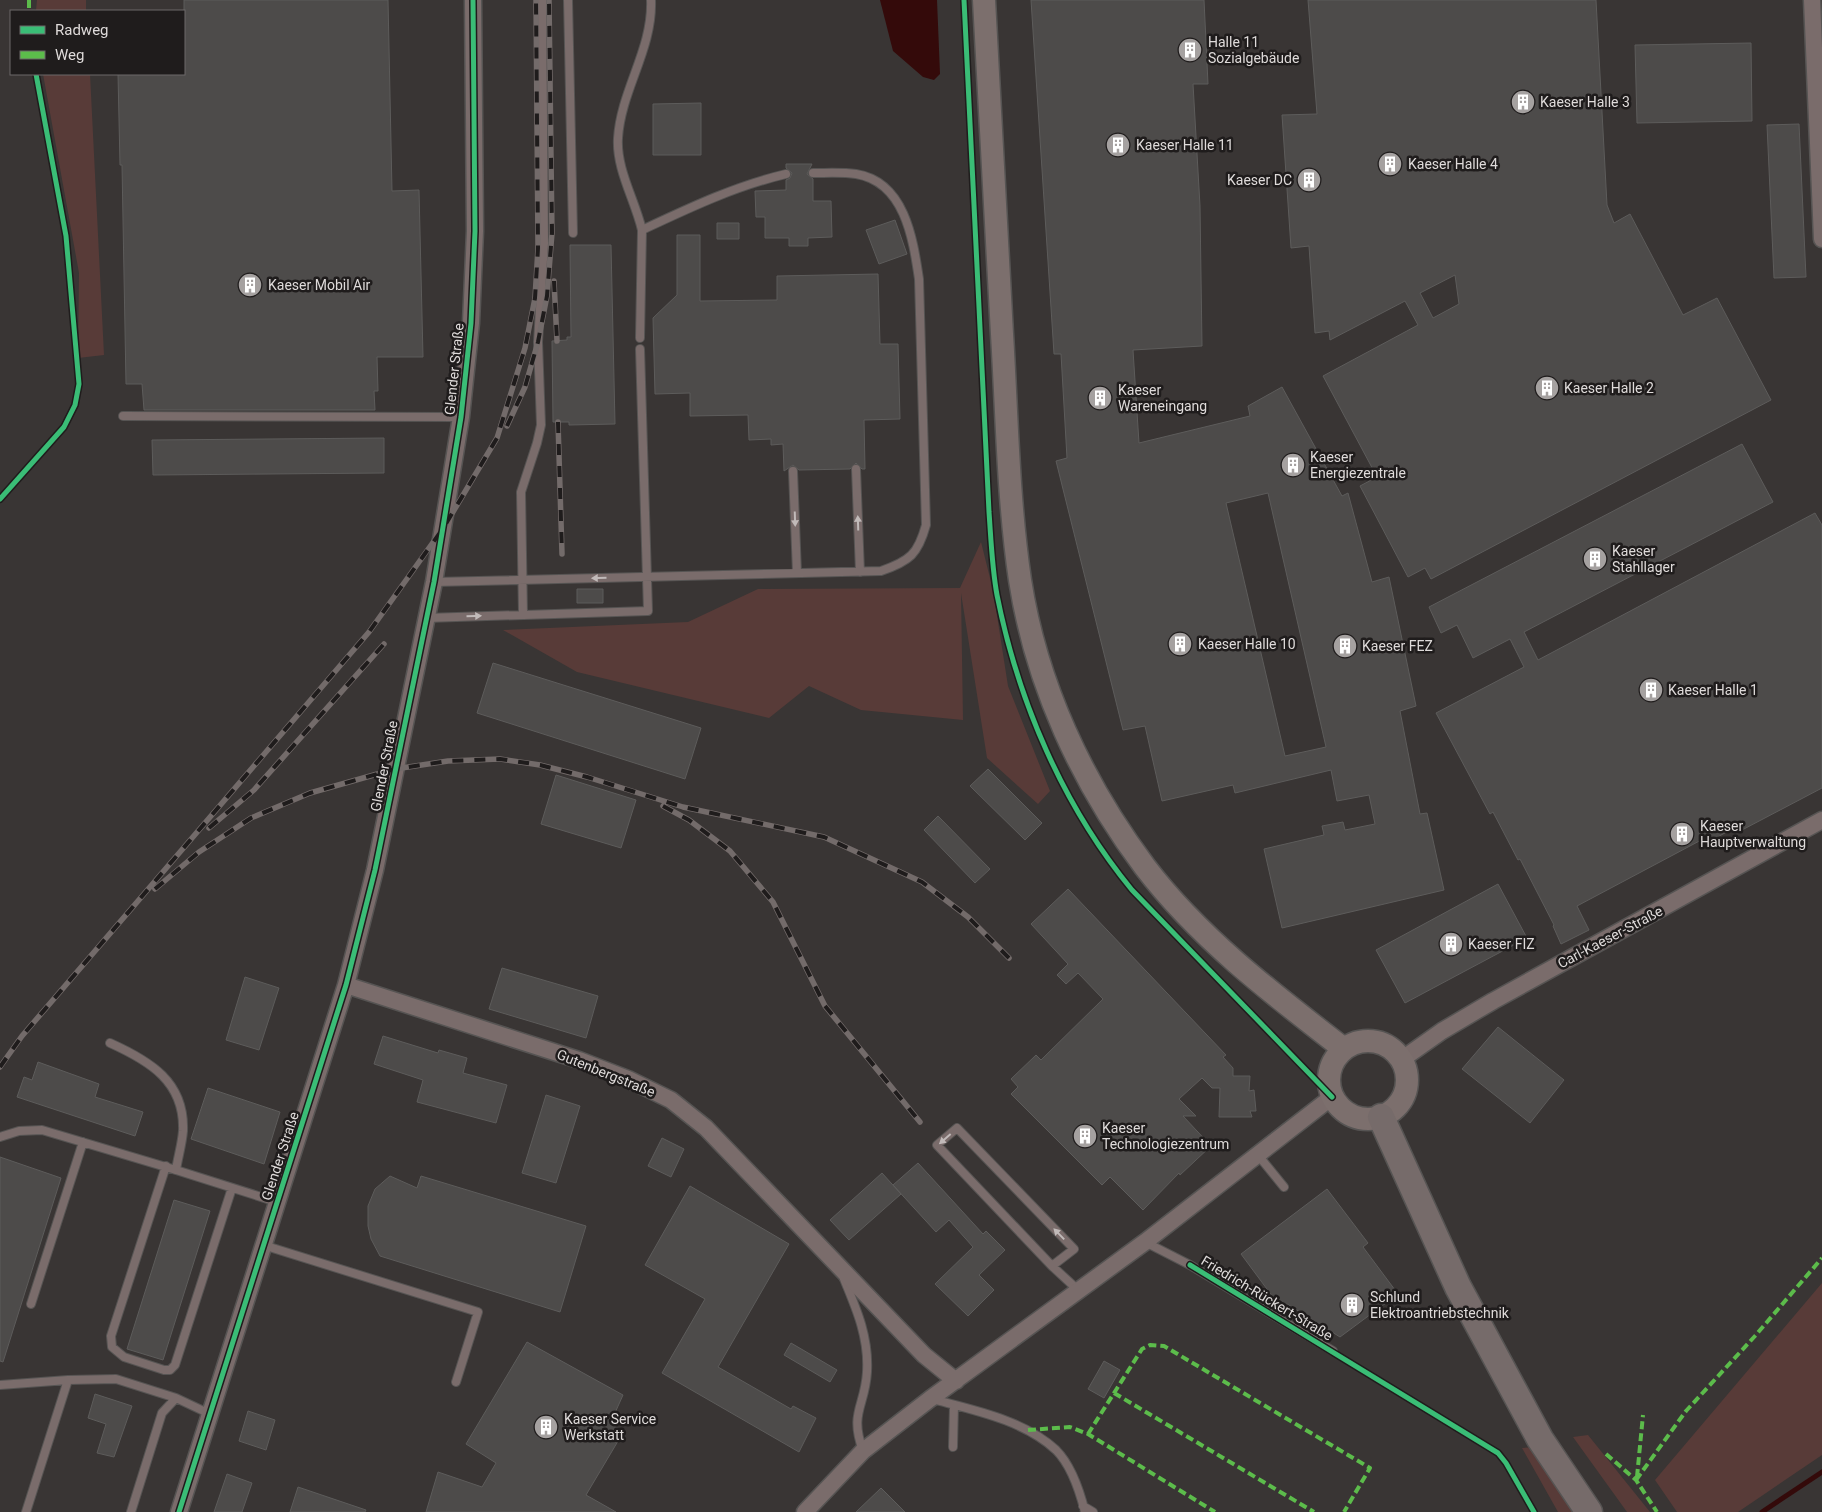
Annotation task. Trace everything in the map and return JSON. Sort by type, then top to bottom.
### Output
[{"type":"highway","points":[[1381,1117],[1458,1287],[1540,1438],[1588,1512]]},
{"type":"main road","points":[[984,0],[1012,517],[1026,613],[1043,673],[1059,718],[1079,761],[1112,820],[1146,868],[1172,899],[1230,957],[1344,1049]]},
{"type":"main road","points":[[1374,1042],[1393,1050],[1401,1060],[1407,1075],[1406,1091],[1398,1106],[1381,1117],[1371,1119],[1356,1118],[1338,1106],[1332,1097],[1329,1086],[1330,1068],[1344,1049],[1352,1044],[1374,1042]]},
{"type":"street","name":"Glender Straße","points":[[179,1512],[346,984],[375,870],[434,582],[461,417],[471,323],[476,231],[473,0]]},
{"type":"street","points":[[1812,0],[1822,239]]},
{"type":"street","name":"Carl-Kaeser-Straße","points":[[1401,1060],[1442,1031],[1501,996],[1822,820]]},
{"type":"street","name":"Gutenbergstraße","points":[[346,984],[579,1060],[628,1079],[671,1100],[706,1128],[924,1355],[956,1381]]},
{"type":"street","points":[[806,1512],[864,1451],[930,1399],[1146,1242],[1332,1097]]},
{"type":"lane","points":[[523,615],[521,492],[541,426],[538,342],[544,243],[542,0]]},
{"type":"lane","points":[[568,0],[573,233]]},
{"type":"lane","points":[[640,338],[642,230],[636,206],[620,162],[618,138],[622,112],[646,44],[652,15],[651,0]]},
{"type":"lane","points":[[434,582],[860,572],[881,571],[904,564],[920,546],[926,525],[919,279],[914,245],[905,216],[892,193],[876,181],[856,174],[813,173]]},
{"type":"lane","points":[[642,230],[754,182],[786,174]]},
{"type":"lane","points":[[426,618],[648,611],[640,349]]},
{"type":"lane","points":[[123,416],[461,417]]},
{"type":"lane","points":[[856,469],[860,572]]},
{"type":"lane","points":[[793,470],[797,573]]},
{"type":"lane","points":[[110,1043],[143,1058],[173,1086],[180,1102],[183,1131],[176,1170]]},
{"type":"lane","points":[[1052,1266],[1074,1249],[957,1128],[937,1145],[1052,1266],[1078,1290]]},
{"type":"lane","points":[[0,1137],[19,1131],[42,1130],[166,1166],[277,1202]]},
{"type":"lane","points":[[31,1304],[84,1142]]},
{"type":"lane","points":[[1258,1155],[1284,1187]]},
{"type":"lane","points":[[166,1166],[111,1336],[112,1347],[124,1357],[164,1370],[170,1370],[175,1365],[232,1188]]},
{"type":"lane","name":"Friedrich-Rückert-Straße","points":[[1146,1242],[1190,1265],[1333,1351]]},
{"type":"lane","points":[[263,1245],[478,1312],[456,1382]]},
{"type":"lane","name":"Gutenbergstraße","points":[[837,1263],[862,1322],[866,1339],[867,1373],[857,1417],[857,1433],[864,1451]]},
{"type":"lane","points":[[0,1385],[116,1379],[176,1398],[210,1414]]},
{"type":"lane","points":[[26,1512],[68,1380]]},
{"type":"lane","points":[[131,1512],[162,1413],[176,1398]]},
{"type":"lane","points":[[930,1399],[954,1405],[1028,1430],[1056,1450],[1071,1472],[1084,1509],[1093,1512]]},
{"type":"lane","points":[[953,1447],[954,1405]]},
{"type":"shaded area","points":[[37,0],[86,0],[86,10],[36,10]]},
{"type":"shaded area","points":[[880,0],[937,0],[940,74],[934,80],[923,77],[893,51]]},
{"type":"shaded area","points":[[43,75],[90,75],[104,355],[78,358],[79,273]]},
{"type":"shaded area","points":[[981,542],[993,590],[1008,686],[1050,791],[1038,804],[987,758],[961,593],[963,720],[861,710],[809,686],[769,718],[577,672],[503,630],[688,622],[758,589],[960,588]]},
{"type":"shaded area","points":[[1822,1283],[1822,1455],[1738,1512],[1677,1512],[1655,1480]]},
{"type":"shaded area","points":[[1588,1435],[1650,1512],[1627,1512],[1573,1437]]},
{"type":"shaded area","points":[[1536,1447],[1573,1512],[1558,1512],[1522,1448]]},
{"type":"building","name":"Kaeser Mobil Air","points":[[184,0],[388,0],[392,191],[419,190],[423,357],[377,357],[378,391],[374,391],[375,410],[144,410],[142,384],[126,384],[122,165],[120,165],[118,75],[185,75]]},
{"type":"building","points":[[1031,0],[1204,0],[1208,84],[1193,84],[1200,206],[1202,346],[1133,350],[1139,443],[1250,416],[1248,406],[1282,387],[1342,496],[1348,493],[1372,582],[1389,577],[1416,706],[1400,711],[1420,814],[1427,813],[1444,890],[1282,928],[1264,849],[1324,835],[1322,826],[1343,822],[1345,830],[1375,824],[1369,795],[1337,801],[1331,770],[1235,793],[1233,785],[1162,801],[1145,726],[1123,730],[1056,461],[1067,458],[1061,354],[1054,354]],"holes":[[[1268,493],[1326,747],[1285,756],[1226,503]]]},
{"type":"building","points":[[1308,0],[1596,0],[1607,205],[1614,223],[1630,214],[1683,315],[1717,298],[1771,400],[1431,579],[1425,568],[1408,577],[1360,486],[1377,477],[1323,376],[1418,325],[1405,301],[1330,340],[1329,331],[1315,333],[1309,246],[1291,248],[1282,115],[1317,114]],"holes":[[[1455,275],[1459,304],[1433,318],[1420,293]]]},
{"type":"building","points":[[1751,43],[1752,121],[1637,123],[1635,45]]},
{"type":"building","points":[[701,103],[701,155],[653,155],[653,104]]},
{"type":"building","points":[[1799,124],[1806,277],[1774,278],[1767,125]]},
{"type":"building","points":[[786,164],[812,164],[807,174],[813,179],[813,201],[831,201],[832,237],[808,238],[808,246],[789,246],[789,238],[765,238],[765,217],[756,217],[755,191],[786,190],[786,180],[790,178],[792,173],[786,168]]},
{"type":"building","points":[[895,220],[907,254],[879,264],[866,230]]},
{"type":"building","points":[[717,223],[739,223],[739,239],[717,239]]},
{"type":"building","points":[[677,235],[700,235],[700,301],[777,300],[777,276],[878,274],[880,344],[898,344],[900,419],[864,420],[865,469],[862,469],[856,463],[850,469],[799,470],[793,465],[784,471],[783,444],[771,445],[771,439],[749,440],[748,415],[690,416],[690,393],[655,394],[653,318],[677,295]]},
{"type":"building","points":[[570,245],[611,245],[615,424],[569,425],[569,422],[553,422],[552,341],[567,340],[567,337],[571,337]]},
{"type":"building","points":[[384,438],[384,473],[153,475],[152,440]]},
{"type":"building","name":"Kaeser Halle 1","points":[[1742,444],[1773,502],[1524,632],[1538,660],[1815,513],[1822,525],[1822,788],[1742,830],[1739,825],[1707,843],[1705,838],[1577,906],[1589,930],[1561,944],[1554,925],[1520,859],[1518,860],[1493,812],[1490,814],[1436,713],[1524,667],[1510,639],[1473,658],[1457,625],[1441,633],[1429,607]]},
{"type":"building","points":[[577,589],[603,589],[603,603],[577,603]]},
{"type":"building","points":[[493,663],[701,728],[685,779],[477,713]]},
{"type":"building","points":[[988,769],[1042,823],[1025,840],[970,786]]},
{"type":"building","points":[[556,775],[636,800],[621,848],[541,824]]},
{"type":"building","points":[[938,816],[990,869],[975,883],[924,830]]},
{"type":"building","name":"Kaeser FIZ","points":[[1498,884],[1527,938],[1405,1003],[1376,950]]},
{"type":"building","points":[[1068,889],[1226,1055],[1223,1057],[1233,1068],[1233,1076],[1250,1076],[1249,1091],[1254,1090],[1256,1111],[1250,1111],[1252,1117],[1219,1117],[1220,1088],[1212,1088],[1202,1078],[1179,1099],[1196,1116],[1183,1116],[1211,1146],[1180,1175],[1179,1173],[1143,1210],[1110,1177],[1102,1185],[1011,1094],[1018,1087],[1011,1079],[1036,1055],[1041,1060],[1103,999],[1078,973],[1066,984],[1057,975],[1068,964],[1031,924]]},
{"type":"building","points":[[502,968],[598,996],[586,1038],[489,1009]]},
{"type":"building","points":[[245,977],[279,988],[259,1050],[226,1040]]},
{"type":"building","points":[[1498,1027],[1564,1080],[1530,1123],[1462,1069]]},
{"type":"building","points":[[383,1036],[438,1053],[439,1050],[467,1058],[463,1073],[507,1085],[496,1123],[417,1102],[423,1080],[374,1064]]},
{"type":"building","points":[[38,1062],[99,1084],[95,1097],[143,1112],[135,1136],[17,1097],[24,1077],[32,1080]]},
{"type":"building","points":[[208,1088],[280,1112],[264,1164],[191,1139]]},
{"type":"building","points":[[546,1095],[580,1106],[556,1183],[522,1173]]},
{"type":"building","points":[[662,1138],[684,1149],[671,1177],[648,1166]]},
{"type":"building","points":[[0,1157],[61,1178],[3,1362],[0,1361]]},
{"type":"building","points":[[918,1163],[983,1234],[986,1231],[1005,1250],[979,1275],[994,1290],[968,1316],[935,1284],[973,1247],[949,1220],[936,1232],[893,1185]]},
{"type":"building","points":[[882,1173],[901,1194],[849,1240],[830,1220]]},
{"type":"building","points":[[390,1176],[417,1188],[421,1176],[586,1226],[560,1312],[380,1256],[371,1239],[368,1226],[368,1206],[375,1189]]},
{"type":"building","points":[[690,1186],[789,1244],[718,1367],[791,1409],[793,1406],[816,1418],[799,1452],[662,1373],[705,1299],[645,1265]]},
{"type":"building","points":[[1327,1189],[1368,1243],[1363,1247],[1398,1294],[1340,1337],[1287,1304],[1281,1308],[1241,1254]]},
{"type":"building","points":[[174,1200],[210,1211],[163,1360],[127,1349]]},
{"type":"building","name":"Kaeser Service Werkstatt","points":[[527,1342],[623,1395],[610,1424],[624,1431],[586,1495],[616,1512],[426,1512],[438,1472],[482,1487],[496,1463],[466,1444]]},
{"type":"building","points":[[791,1343],[837,1370],[830,1382],[784,1355]]},
{"type":"building","points":[[1104,1361],[1120,1370],[1104,1398],[1088,1389]]},
{"type":"building","points":[[95,1394],[132,1406],[114,1457],[97,1453],[106,1424],[88,1418]]},
{"type":"building","points":[[248,1411],[275,1420],[266,1450],[239,1441]]},
{"type":"building","points":[[227,1474],[252,1483],[242,1512],[214,1512]]},
{"type":"building","points":[[298,1487],[366,1510],[365,1512],[290,1512]]},
{"type":"building","points":[[881,1488],[905,1512],[856,1512]]},
{"type":"waterway","points":[[1762,1512],[1822,1472]]},
{"type":"railway","points":[[0,1067],[22,1036],[369,632],[444,527],[497,438],[525,348],[535,298],[538,248],[536,0]]},
{"type":"railway","points":[[507,426],[525,387],[538,342],[547,296],[552,233],[549,0]]},
{"type":"railway","points":[[554,281],[557,341]]},
{"type":"railway","points":[[558,422],[562,554]]},
{"type":"railway","points":[[209,828],[254,790],[384,644]]},
{"type":"railway","points":[[155,889],[199,852],[251,818],[310,793],[395,769],[448,761],[500,759],[540,765],[587,777],[683,807],[824,837],[922,882],[968,917],[1009,958]]},
{"type":"railway","points":[[663,806],[689,820],[730,851],[773,902],[825,1006],[920,1122]]},
{"type":"marked path","points":[[29,0],[29,10]]},
{"type":"marked path","points":[[1636,1480],[1686,1411],[1755,1336],[1822,1258]]},
{"type":"marked path","points":[[1088,1434],[1142,1349],[1150,1345],[1164,1346],[1370,1468],[1344,1512]]},
{"type":"marked path","points":[[1114,1393],[1314,1512]]},
{"type":"marked path","points":[[1637,1477],[1643,1415]]},
{"type":"marked path","points":[[1028,1430],[1070,1427],[1088,1434],[1215,1512]]},
{"type":"marked path","points":[[1606,1454],[1636,1480],[1657,1512]]},
{"type":"cycle path","points":[[179,1512],[346,985],[375,870],[434,582],[461,417],[471,323],[475,231],[473,0]]},
{"type":"cycle path","points":[[964,0],[992,554],[997,595],[1017,674],[1046,751],[1064,788],[1107,858],[1132,890],[1332,1097]]},
{"type":"cycle path","points":[[0,499],[64,427],[75,405],[79,384],[66,236],[36,75]]},
{"type":"cycle path","points":[[1190,1265],[1498,1453],[1506,1463],[1534,1512]]},
{"type":"place","name":"Halle 11 Sozialgebäude","points":[[1190,50]]},
{"type":"place","name":"Kaeser Halle 3","points":[[1523,102]]},
{"type":"place","name":"Kaeser Halle 11","points":[[1118,145]]},
{"type":"place","name":"Kaeser Halle 4","points":[[1390,164]]},
{"type":"place","name":"Kaeser DC","points":[[1309,180]]},
{"type":"place","name":"Kaeser Mobil Air","points":[[250,285]]},
{"type":"place","name":"Kaeser Halle 2","points":[[1547,388]]},
{"type":"place","name":"Kaeser Wareneingang","points":[[1100,398]]},
{"type":"place","name":"Kaeser Energiezentrale","points":[[1293,465]]},
{"type":"place","name":"Kaeser Stahllager","points":[[1595,559]]},
{"type":"place","name":"Kaeser Halle 10","points":[[1180,644]]},
{"type":"place","name":"Kaeser FEZ","points":[[1345,646]]},
{"type":"place","name":"Kaeser Halle 1","points":[[1651,690]]},
{"type":"place","name":"Kaeser Hauptverwaltung","points":[[1682,834]]},
{"type":"place","name":"Kaeser FIZ","points":[[1451,944]]},
{"type":"place","name":"Kaeser Technologiezentrum","points":[[1085,1136]]},
{"type":"place","name":"Schlund Elektroantriebstechnik","points":[[1352,1305]]},
{"type":"place","name":"Kaeser Service Werkstatt","points":[[546,1427]]}]
